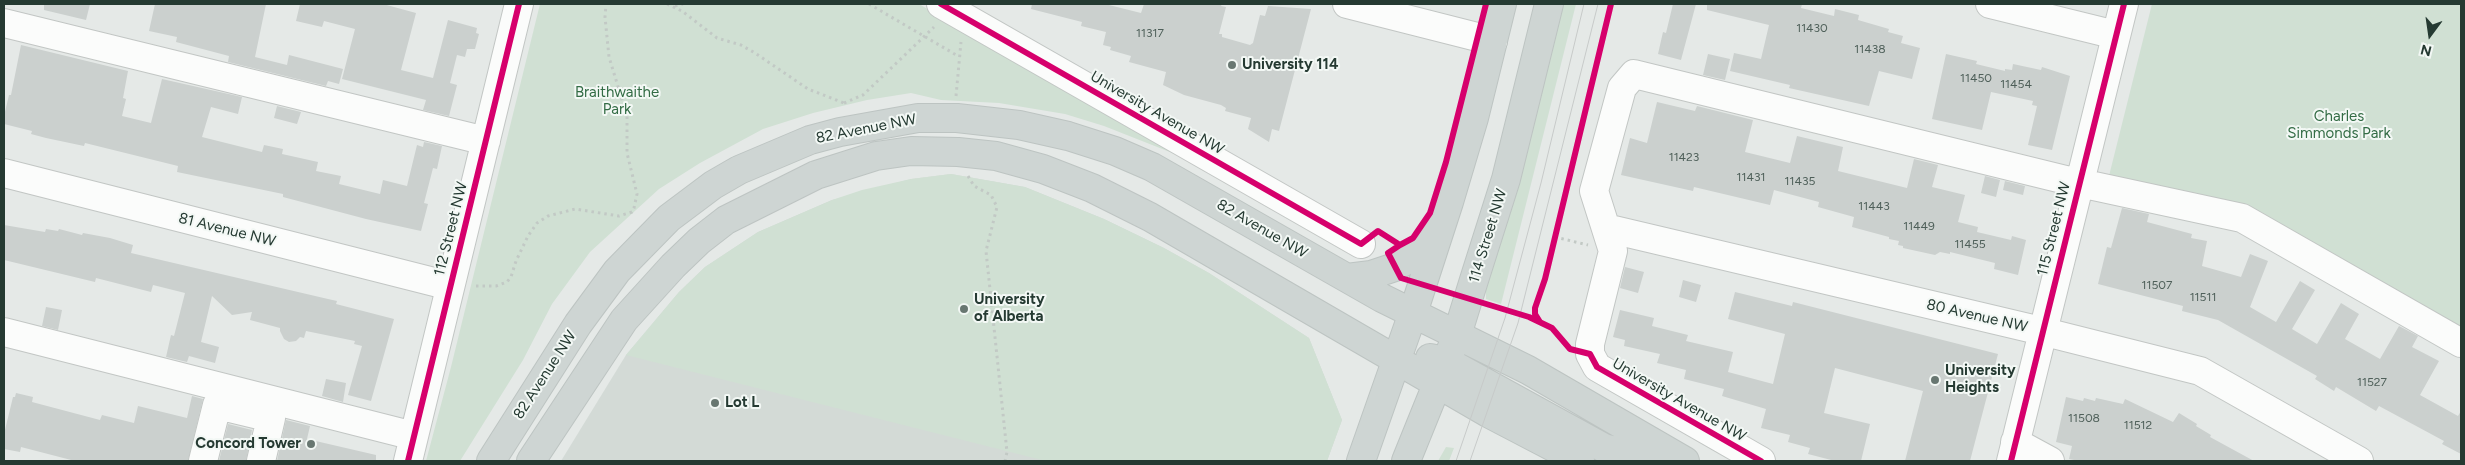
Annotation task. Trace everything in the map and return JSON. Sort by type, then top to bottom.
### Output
[{"type":"main road","points":[[1361,461],[1413,314],[1449,202],[1474,118],[1502,4]]},
{"type":"main road","name":"114 Street NW","points":[[1406,461],[1456,335],[1506,179],[1549,4]]},
{"type":"main road","name":"82 Avenue NW","points":[[491,461],[578,324],[617,271],[669,218],[713,186],[740,170],[810,140],[840,132],[918,118],[957,118],[1019,125],[1068,136],[1115,151],[1188,186],[1348,278],[1456,335]]},
{"type":"main road","name":"82 Avenue NW","points":[[531,461],[624,320],[673,266],[699,241],[726,220],[788,188],[842,166],[876,156],[911,151],[996,156],[1043,169],[1092,188],[1150,217],[1396,360]]},
{"type":"main road","points":[[1348,278],[1382,272],[1412,257],[1429,240],[1449,202]]},
{"type":"main road","points":[[1456,335],[1528,370],[1685,461]]},
{"type":"main road","points":[[1396,360],[1441,372],[1604,448],[1616,451],[1659,447]]},
{"type":"main road","points":[[1441,372],[1580,461]]},
{"type":"street","name":"112 Street NW","points":[[411,449],[463,286],[486,141],[519,4]]},
{"type":"street","points":[[1347,4],[1493,41]]},
{"type":"street","points":[[1990,4],[2116,35]]},
{"type":"street","name":"115 Street NW","points":[[2013,451],[2124,4]]},
{"type":"street","name":"University Avenue NW","points":[[950,12],[1361,244]]},
{"type":"street","points":[[4,23],[486,141]]},
{"type":"street","points":[[1610,240],[1594,191],[1622,88],[1634,74],[2079,182],[2242,218],[2461,343]]},
{"type":"street","name":"81 Avenue NW","points":[[4,173],[463,286]]},
{"type":"street","name":"University Avenue NW","points":[[1610,240],[1590,344],[1590,354],[1597,367],[1761,461]]},
{"type":"street","name":"80 Avenue NW","points":[[1610,240],[2043,331],[2200,371],[2359,461]]},
{"type":"street","points":[[4,332],[411,449]]},
{"type":"street","points":[[203,461],[217,405],[271,418],[261,461]]},
{"type":"street","points":[[2013,451],[2050,461]]},
{"type":"path","points":[[463,286],[496,286],[507,282],[512,277],[524,242],[537,223],[548,216],[576,209],[619,216],[632,212],[637,202],[637,194],[627,153],[628,127],[624,105],[609,57],[605,17],[606,4]]},
{"type":"path","points":[[668,4],[675,6],[717,38],[741,45],[808,89],[844,103],[862,95],[950,12],[963,31],[958,56],[955,104],[957,118]]},
{"type":"path","points":[[675,6],[682,4]]},
{"type":"path","points":[[869,4],[958,56]]},
{"type":"path","points":[[844,103],[845,108]]},
{"type":"path","points":[[964,153],[970,180],[974,186],[991,195],[997,207],[986,251],[1007,452],[1005,461]]},
{"type":"path","points":[[632,212],[635,215]]},
{"type":"path","points":[[1553,245],[1557,228]]},
{"type":"path","points":[[1555,237],[1610,240]]},
{"type":"shaded area","name":"University of Alberta","points":[[951,174],[1025,187],[1104,219],[1164,248],[1209,273],[1309,338],[1342,420],[1327,461],[561,461],[626,355],[679,292],[705,267],[758,232],[832,200],[911,179]]},
{"type":"green space","name":"Braithwaithe Park","points":[[540,4],[919,4],[1175,154],[1104,126],[1065,114],[999,103],[941,100],[911,93],[867,100],[813,113],[763,129],[700,163],[659,189],[590,252],[552,304],[523,360],[460,461],[426,461],[451,367]]},
{"type":"green space","points":[[1562,4],[1576,4],[1501,304],[1486,299],[1486,284]]},
{"type":"green space","name":"Charles Simmonds Park","points":[[2152,4],[2461,4],[2461,336],[2252,215],[2108,180]]},
{"type":"green space","name":"University of Alberta","points":[[951,174],[1025,187],[1104,219],[1164,248],[1209,273],[1309,338],[1342,420],[1327,461],[1046,461],[626,355],[679,292],[705,267],[758,232],[832,200],[862,190],[911,179]]},
{"type":"green space","points":[[1446,447],[1454,448],[1449,461],[1438,461]]},
{"type":"building","points":[[44,4],[90,4],[86,20],[44,10]]},
{"type":"building","points":[[155,4],[266,4],[255,57],[287,65],[289,55],[343,69],[339,84],[328,81],[326,86],[228,62],[229,56],[176,42],[177,37],[149,31]]},
{"type":"building","points":[[300,4],[383,4],[416,13],[401,70],[433,78],[448,20],[477,28],[476,33],[479,34],[475,49],[467,49],[465,57],[457,55],[450,83],[457,85],[449,116],[423,110],[426,100],[342,79],[355,29],[324,21],[322,27],[296,21]]},
{"type":"building","name":"University 114","points":[[1032,4],[1105,4],[1141,13],[1144,4],[1222,4],[1221,6],[1226,7],[1219,34],[1222,34],[1222,37],[1250,45],[1253,43],[1260,15],[1265,16],[1268,6],[1311,9],[1279,131],[1272,129],[1269,142],[1248,129],[1251,118],[1225,111],[1226,108],[1221,105],[1184,95],[1163,85],[1166,72],[1129,62],[1131,56],[1110,50],[1111,47],[1103,45],[1106,32],[1081,26],[1082,22],[1031,9]]},
{"type":"building","points":[[1673,4],[1696,4],[1681,60],[1658,54],[1663,32],[1666,33]]},
{"type":"building","points":[[1707,4],[1802,4],[1801,8],[1834,16],[1835,9],[1859,15],[1858,20],[1889,29],[1888,32],[1903,36],[1901,43],[1920,48],[1912,79],[1879,71],[1869,106],[1789,88],[1790,85],[1730,71],[1734,53],[1761,59],[1769,25],[1707,10]]},
{"type":"building","points":[[21,45],[128,71],[123,98],[126,99],[122,116],[151,123],[162,79],[242,97],[238,114],[211,107],[202,137],[262,152],[264,145],[283,149],[282,154],[318,162],[316,171],[341,176],[339,184],[380,194],[383,180],[407,186],[417,145],[423,147],[424,142],[442,146],[437,169],[433,168],[424,203],[428,204],[421,231],[366,219],[283,197],[283,194],[177,172],[178,166],[85,143],[84,146],[46,138],[31,134],[32,131],[4,124],[4,116],[9,95],[11,95]]},
{"type":"building","points":[[1708,54],[1730,59],[1725,80],[1703,75]]},
{"type":"building","points":[[1946,54],[1977,61],[1976,64],[2005,71],[2005,69],[2012,70],[2013,64],[2041,70],[2042,67],[2070,76],[2052,150],[2028,145],[2037,106],[2032,105],[2033,101],[1991,92],[1982,130],[1932,119]]},
{"type":"building","points":[[1657,102],[1695,111],[1697,106],[1753,120],[1745,152],[1790,163],[1797,136],[1843,147],[1838,171],[1907,188],[1914,159],[1938,165],[1932,187],[1965,195],[1958,222],[1978,227],[1977,232],[2011,240],[2012,236],[2026,240],[2018,275],[1994,269],[1995,263],[1950,252],[1950,254],[1940,252],[1935,255],[1903,248],[1903,246],[1898,245],[1899,241],[1852,227],[1854,217],[1818,207],[1819,202],[1774,190],[1770,205],[1694,187],[1693,191],[1621,175],[1630,138],[1647,143]]},
{"type":"building","points":[[277,106],[301,112],[297,124],[274,118]]},
{"type":"building","points":[[1985,176],[2000,180],[1996,197],[1981,193]]},
{"type":"building","points":[[2005,181],[2025,186],[2023,195],[2003,190]]},
{"type":"building","points":[[2122,208],[2149,214],[2147,222],[2192,234],[2191,238],[2207,241],[2202,266],[2241,277],[2250,254],[2268,261],[2250,307],[2276,322],[2300,281],[2315,290],[2292,329],[2317,344],[2341,303],[2359,314],[2345,339],[2380,359],[2399,326],[2418,336],[2412,347],[2439,361],[2420,395],[2458,416],[2461,411],[2461,454],[2442,444],[2444,441],[2379,406],[2376,411],[2336,387],[2334,391],[2315,379],[2317,376],[2218,320],[2182,311],[2183,306],[2098,284],[2107,247],[2111,248]]},
{"type":"building","points":[[4,225],[45,232],[46,229],[58,231],[59,229],[82,235],[83,233],[110,238],[133,245],[131,253],[337,301],[336,304],[394,319],[371,401],[348,395],[362,346],[354,344],[355,341],[306,331],[304,338],[300,337],[296,341],[289,342],[284,339],[280,328],[250,320],[252,312],[232,315],[212,296],[201,342],[219,347],[215,363],[189,356],[187,362],[166,357],[171,335],[174,336],[185,293],[153,285],[151,292],[96,278],[95,282],[4,260]]},
{"type":"building","points":[[1625,267],[1644,272],[1638,293],[1620,288]]},
{"type":"building","points":[[1683,280],[1701,285],[1696,302],[1679,297]]},
{"type":"building","name":"University Heights","points":[[1735,292],[1792,306],[1793,302],[1998,354],[1970,461],[1905,461],[1923,391],[1835,368],[1824,413],[1870,424],[1861,461],[1835,461],[1808,454],[1810,448],[1788,442],[1790,435],[1761,428],[1766,409],[1722,396],[1724,389],[1684,379],[1686,370],[1657,363],[1660,354],[1624,346],[1625,340],[1613,337],[1620,310],[1654,318],[1652,326],[1688,335],[1686,341],[1733,352],[1728,372],[1773,384],[1785,334],[1728,319]]},
{"type":"building","points":[[46,307],[62,310],[58,330],[42,326]]},
{"type":"building","points":[[326,379],[346,383],[343,402],[322,396]]},
{"type":"building","points":[[16,393],[33,397],[32,402],[100,420],[102,415],[134,423],[138,406],[187,418],[192,396],[203,399],[188,461],[75,461],[21,447],[20,452],[4,449],[4,434],[13,397],[15,397]]},
{"type":"building","points":[[2066,397],[2083,401],[2084,398],[2095,401],[2096,398],[2123,404],[2125,399],[2173,422],[2179,413],[2197,424],[2196,426],[2211,435],[2210,437],[2254,461],[2079,461],[2069,459],[2072,446],[2056,442]]},
{"type":"building","name":"Concord Tower","points":[[286,420],[310,426],[307,439],[376,455],[376,461],[277,461]]},
{"type":"building","points":[[228,424],[252,430],[246,461],[219,461]]},
{"type":"tram line","points":[[1456,461],[1505,318],[1541,183],[1584,4]]},
{"type":"tram line","points":[[1470,461],[1518,323],[1598,4]]},
{"type":"cycle path","points":[[408,461],[519,4]]},
{"type":"cycle path","points":[[941,4],[1361,244],[1378,231],[1400,245],[1388,253],[1401,278],[1529,317],[1552,328],[1570,349],[1590,354],[1597,367],[1761,461]]},
{"type":"cycle path","points":[[1400,245],[1413,238],[1430,213],[1446,162],[1486,4]]},
{"type":"cycle path","points":[[1540,322],[1535,314],[1535,308],[1545,279],[1611,4]]},
{"type":"cycle path","points":[[2011,461],[2124,4]]},
{"type":"place","name":"University 114","points":[[1232,65]]},
{"type":"place","name":"University of Alberta","points":[[964,309]]},
{"type":"place","name":"University Heights","points":[[1935,380]]},
{"type":"place","name":"Lot L","points":[[715,403]]},
{"type":"place","name":"Concord Tower","points":[[311,444]]}]
